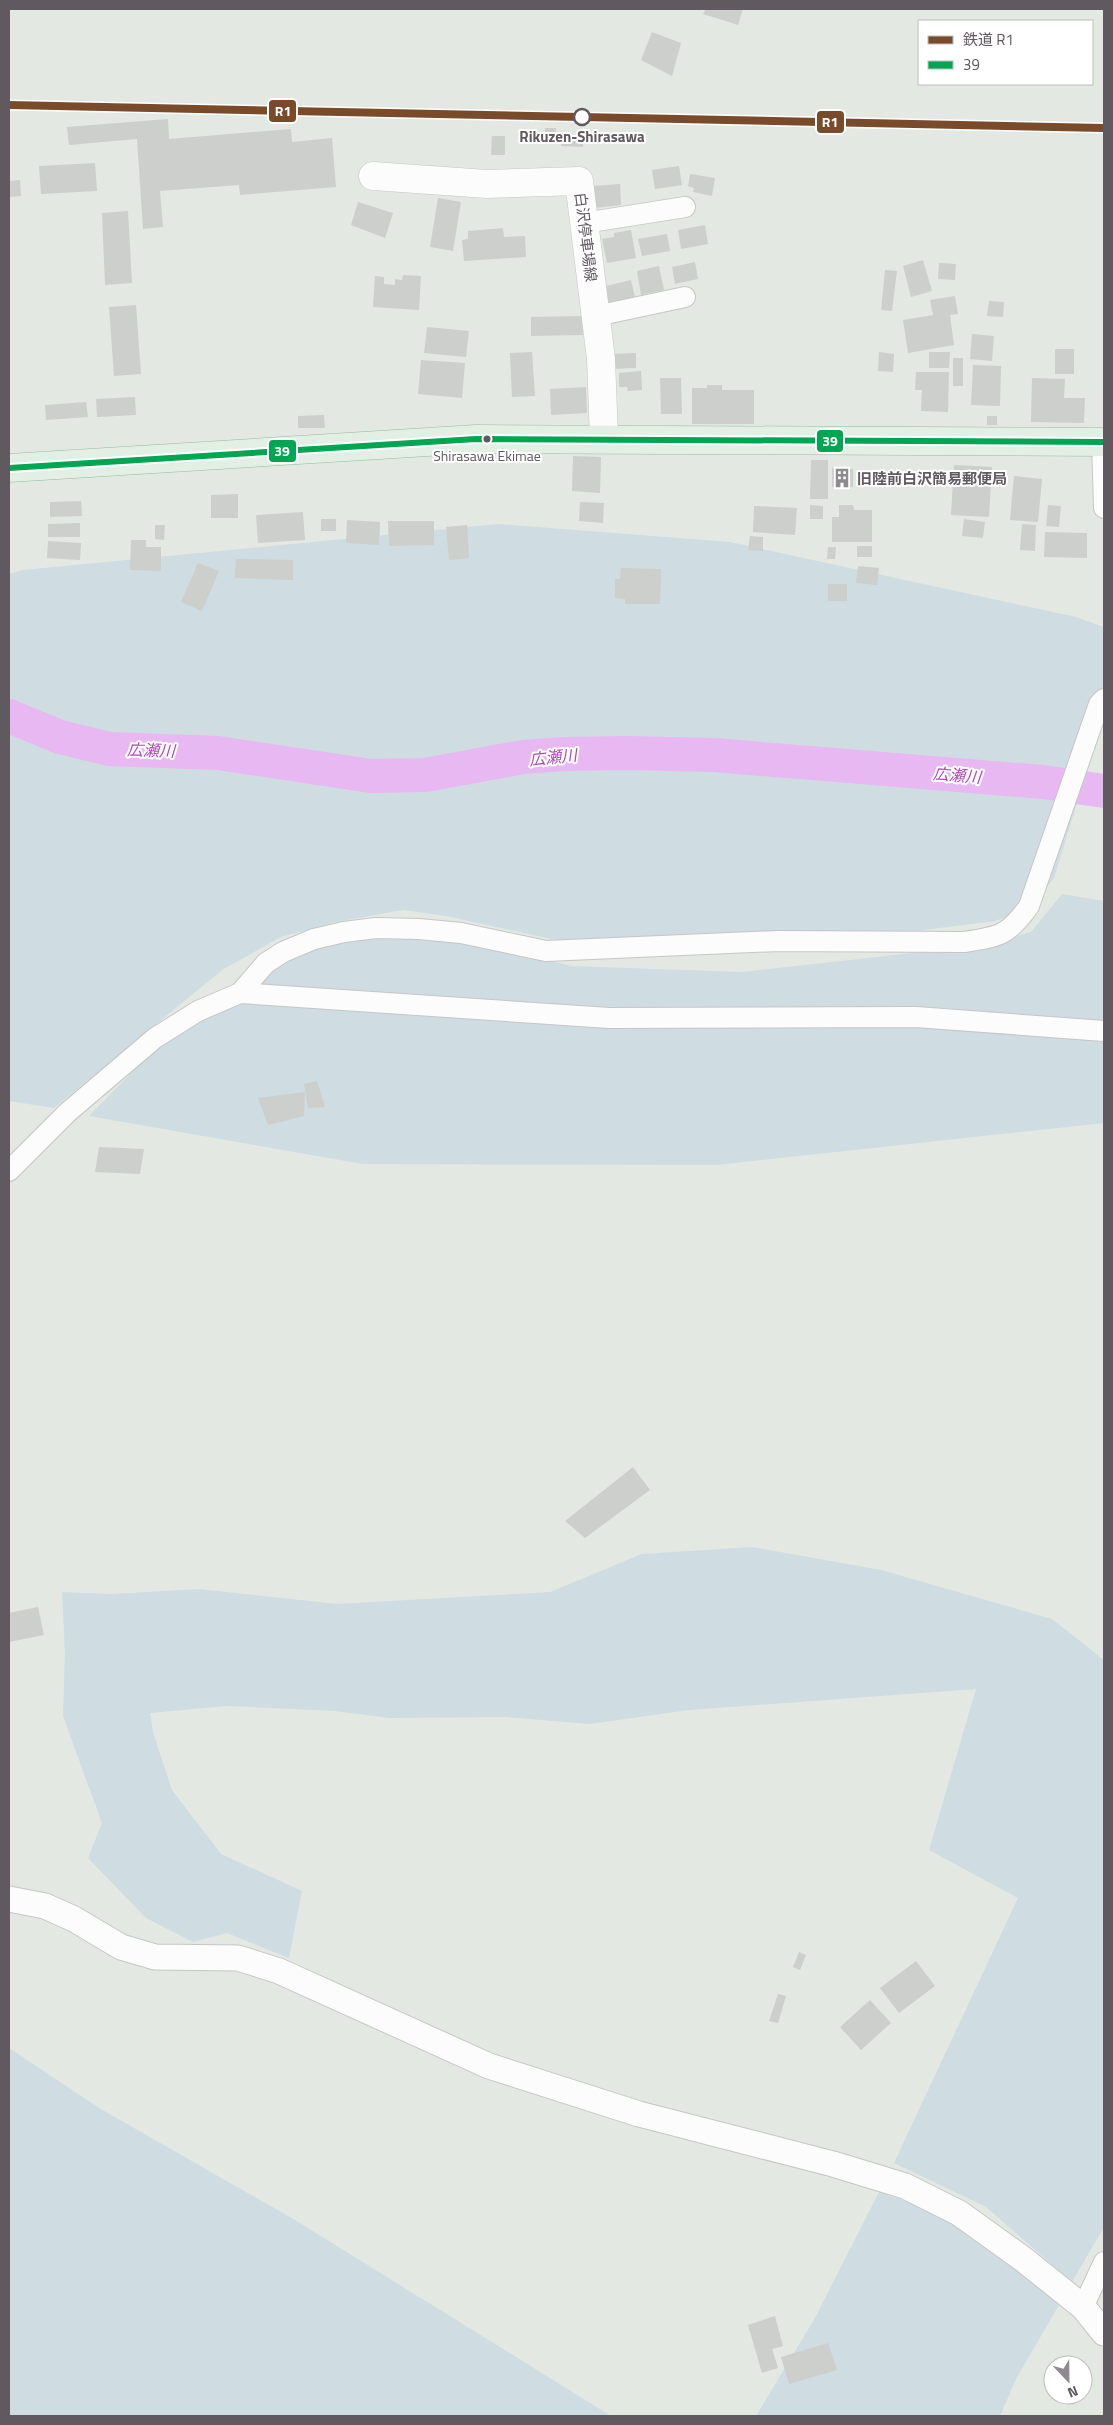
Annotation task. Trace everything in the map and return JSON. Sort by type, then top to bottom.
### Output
[{"type":"highway","points":[[9,468],[476,439],[1103,442]]},
{"type":"main road","name":"白沢停車場線","points":[[373,176],[487,184],[580,181],[601,359],[604,439]]},
{"type":"street","points":[[584,223],[685,207]]},
{"type":"street","points":[[596,316],[685,297]]},
{"type":"street","points":[[1103,442],[1104,508]]},
{"type":"street","points":[[240,993],[266,963],[296,945],[344,932],[376,928],[461,933],[546,950],[777,941],[964,942],[993,938],[1017,924],[1029,906],[1102,701]]},
{"type":"street","points":[[9,1171],[68,1112],[155,1038],[198,1010],[240,993],[609,1018],[916,1017],[1104,1031]]},
{"type":"street","points":[[9,1899],[45,1906],[74,1919],[121,1947],[155,1957],[238,1958],[271,1968],[489,2066],[640,2114],[833,2164],[905,2186],[959,2213],[1023,2258],[1083,2307],[1104,2333]]},
{"type":"street","points":[[1083,2307],[1104,2262]]},
{"type":"shaded area","points":[[498,524],[730,542],[1076,617],[1104,627],[1104,699],[1096,741],[1054,878],[1031,908],[995,921],[860,938],[621,947],[556,940],[446,916],[403,910],[336,922],[281,937],[222,970],[54,1108],[9,1101],[9,574],[23,570]]},
{"type":"shaded area","points":[[1062,894],[1104,901],[1104,1123],[716,1165],[363,1164],[89,1116],[145,1059],[242,979],[318,943],[434,934],[572,966],[741,972],[984,945],[1031,932]]},
{"type":"shaded area","points":[[752,1547],[881,1570],[1052,1619],[1104,1660],[1104,2227],[1072,2282],[986,2207],[894,2163],[1018,1898],[929,1850],[976,1689],[689,1710],[590,1724],[506,1717],[389,1718],[335,1711],[227,1706],[150,1713],[153,1732],[172,1790],[221,1854],[302,1891],[289,1958],[227,1933],[193,1942],[146,1918],[88,1858],[102,1823],[63,1716],[65,1652],[62,1592],[112,1594],[199,1589],[337,1604],[550,1592],[642,1554]]},
{"type":"shaded area","points":[[9,2048],[99,2108],[295,2220],[611,2416],[9,2416]]},
{"type":"shaded area","points":[[879,2192],[975,2225],[1059,2305],[1016,2379],[1000,2416],[756,2416],[815,2318]]},
{"type":"building","points":[[706,9],[743,9],[738,25],[703,14]]},
{"type":"building","points":[[652,32],[681,43],[672,76],[641,60]]},
{"type":"building","points":[[168,119],[169,139],[291,129],[292,142],[332,138],[336,187],[240,195],[239,185],[160,191],[163,227],[143,229],[137,139],[69,145],[67,127]]},
{"type":"building","points":[[545,128],[556,128],[555,139],[545,138]]},
{"type":"building","points":[[561,135],[583,136],[583,147],[561,146]]},
{"type":"building","points":[[492,136],[505,136],[505,155],[491,155]]},
{"type":"building","points":[[95,163],[97,191],[41,194],[39,166]]},
{"type":"building","points":[[679,166],[682,185],[655,189],[652,170]]},
{"type":"building","points":[[690,174],[715,178],[712,196],[693,192],[694,188],[688,186]]},
{"type":"building","points":[[20,180],[21,196],[9,197],[9,181]]},
{"type":"building","points":[[620,184],[621,205],[594,208],[593,186]]},
{"type":"building","points":[[438,198],[461,202],[453,251],[430,247]]},
{"type":"building","points":[[358,202],[393,213],[385,238],[351,225]]},
{"type":"building","points":[[128,211],[132,283],[105,285],[102,213]]},
{"type":"building","points":[[705,225],[708,244],[681,249],[678,230]]},
{"type":"building","points":[[503,228],[504,237],[525,236],[526,257],[464,261],[462,240],[468,239],[468,231]]},
{"type":"building","points":[[631,230],[636,258],[607,263],[602,239],[614,237],[614,233]]},
{"type":"building","points":[[667,234],[670,251],[642,256],[638,239]]},
{"type":"building","points":[[923,260],[932,291],[911,297],[903,266]]},
{"type":"building","points":[[695,262],[698,279],[675,284],[672,267]]},
{"type":"building","points":[[939,263],[956,264],[955,280],[938,279]]},
{"type":"building","points":[[659,266],[664,290],[641,295],[637,271]]},
{"type":"building","points":[[885,270],[897,271],[892,311],[881,310]]},
{"type":"building","points":[[403,275],[421,276],[419,310],[373,307],[375,276],[384,277],[384,284],[395,285],[395,279],[402,280]]},
{"type":"building","points":[[631,280],[635,297],[606,303],[603,290],[607,289],[606,286]]},
{"type":"building","points":[[955,296],[958,314],[950,315],[954,345],[908,353],[903,320],[933,315],[930,300]]},
{"type":"building","points":[[989,301],[1004,302],[1003,317],[987,316]]},
{"type":"building","points":[[136,305],[141,374],[114,376],[109,307]]},
{"type":"building","points":[[582,316],[583,335],[531,336],[531,317]]},
{"type":"building","points":[[427,327],[469,331],[466,357],[424,353]]},
{"type":"building","points":[[972,334],[994,336],[992,361],[970,359]]},
{"type":"building","points":[[1055,349],[1074,349],[1074,374],[1055,374]]},
{"type":"building","points":[[532,352],[535,396],[512,397],[510,353]]},
{"type":"building","points":[[879,352],[894,354],[893,372],[878,371]]},
{"type":"building","points":[[929,352],[950,352],[949,368],[929,368]]},
{"type":"building","points":[[636,353],[636,368],[611,369],[611,354]]},
{"type":"building","points":[[953,358],[963,358],[963,386],[953,386]]},
{"type":"building","points":[[421,360],[465,363],[462,398],[418,394]]},
{"type":"building","points":[[973,365],[1001,366],[1000,406],[971,405]]},
{"type":"building","points":[[641,371],[642,390],[628,391],[627,387],[619,387],[619,373]]},
{"type":"building","points":[[916,372],[949,372],[948,412],[921,411],[922,390],[915,390]]},
{"type":"building","points":[[660,378],[681,378],[682,414],[661,414]]},
{"type":"building","points":[[1032,378],[1065,379],[1064,398],[1085,398],[1084,423],[1031,422]]},
{"type":"building","points":[[707,385],[722,385],[722,390],[754,390],[754,424],[692,424],[692,388],[707,388]]},
{"type":"building","points":[[586,387],[587,413],[551,415],[550,389]]},
{"type":"building","points":[[135,397],[136,415],[97,417],[96,399]]},
{"type":"building","points":[[86,402],[88,417],[46,420],[45,405]]},
{"type":"building","points":[[324,415],[325,428],[298,428],[298,416]]},
{"type":"building","points":[[987,416],[997,416],[997,425],[987,425]]},
{"type":"building","points":[[573,456],[601,457],[600,493],[572,491]]},
{"type":"building","points":[[811,460],[828,460],[828,499],[810,499]]},
{"type":"building","points":[[954,465],[992,467],[989,517],[951,515]]},
{"type":"building","name":"旧陸前白沢簡易郵便局","points":[[832,468],[853,469],[853,487],[832,487]]},
{"type":"building","points":[[1014,476],[1042,479],[1038,522],[1010,520]]},
{"type":"building","points":[[238,494],[238,518],[211,518],[211,495]]},
{"type":"building","points":[[81,501],[82,516],[50,517],[50,502]]},
{"type":"building","points":[[580,502],[604,503],[603,523],[579,521]]},
{"type":"building","points":[[810,505],[823,506],[823,519],[810,519]]},
{"type":"building","points":[[839,505],[853,505],[854,510],[872,510],[872,542],[832,542],[832,517],[839,517]]},
{"type":"building","points":[[1048,505],[1061,506],[1059,527],[1046,526]]},
{"type":"building","points":[[754,506],[797,508],[795,535],[753,532]]},
{"type":"building","points":[[303,512],[305,540],[258,543],[256,515]]},
{"type":"building","points":[[321,519],[336,519],[336,531],[321,531]]},
{"type":"building","points":[[964,519],[985,522],[983,538],[962,536]]},
{"type":"building","points":[[347,520],[380,522],[379,545],[346,543]]},
{"type":"building","points":[[388,521],[434,521],[434,545],[389,546]]},
{"type":"building","points":[[80,523],[80,537],[48,537],[48,524]]},
{"type":"building","points":[[1022,524],[1036,525],[1035,551],[1020,550]]},
{"type":"building","points":[[155,525],[165,525],[164,540],[155,539]]},
{"type":"building","points":[[467,525],[469,558],[449,560],[446,527]]},
{"type":"building","points":[[1045,532],[1087,533],[1087,558],[1044,557]]},
{"type":"building","points":[[750,536],[763,537],[763,551],[748,550]]},
{"type":"building","points":[[131,540],[146,540],[146,547],[161,547],[161,571],[130,570]]},
{"type":"building","points":[[48,541],[81,543],[80,560],[47,558]]},
{"type":"building","points":[[857,546],[872,546],[872,557],[857,557]]},
{"type":"building","points":[[828,547],[836,547],[835,559],[827,559]]},
{"type":"building","points":[[236,559],[293,560],[293,580],[235,578]]},
{"type":"building","points":[[198,563],[219,571],[202,611],[181,602]]},
{"type":"building","points":[[858,566],[879,568],[877,585],[856,583]]},
{"type":"building","points":[[621,568],[661,569],[660,604],[625,604],[625,599],[615,598],[615,579],[620,579]]},
{"type":"building","points":[[828,584],[847,584],[847,601],[828,601]]},
{"type":"building","points":[[317,1081],[325,1107],[308,1108],[304,1084]]},
{"type":"building","points":[[305,1092],[304,1116],[268,1125],[258,1098]]},
{"type":"building","points":[[99,1147],[144,1149],[140,1174],[95,1172]]},
{"type":"building","points":[[633,1467],[650,1490],[585,1538],[565,1521]]},
{"type":"building","points":[[38,1607],[44,1635],[9,1642],[9,1613]]},
{"type":"building","points":[[799,1952],[806,1955],[800,1970],[793,1967]]},
{"type":"building","points":[[916,1961],[935,1986],[899,2013],[880,1988]]},
{"type":"building","points":[[778,1994],[786,1996],[778,2023],[769,2021]]},
{"type":"building","points":[[870,2000],[891,2023],[861,2050],[840,2027]]},
{"type":"building","points":[[775,2316],[783,2346],[772,2349],[778,2368],[762,2373],[748,2325]]},
{"type":"building","points":[[828,2343],[837,2370],[789,2384],[781,2357]]},
{"type":"waterway","name":"広瀬川","points":[[9,716],[60,737],[109,749],[218,753],[371,776],[425,775],[523,757],[627,753],[714,755],[1043,782],[1104,791]]},
{"type":"rail line","name":"R1","points":[[9,105],[1104,128]]},
{"type":"transit line","name":"39","points":[[9,468],[476,439],[1104,442]]},
{"type":"place","name":"Rikuzen-Shirasawa","points":[[582,117]]},
{"type":"place","name":"Shirasawa Ekimae","points":[[487,439]]},
{"type":"place","name":"旧陸前白沢簡易郵便局","points":[[842,478]]}]
